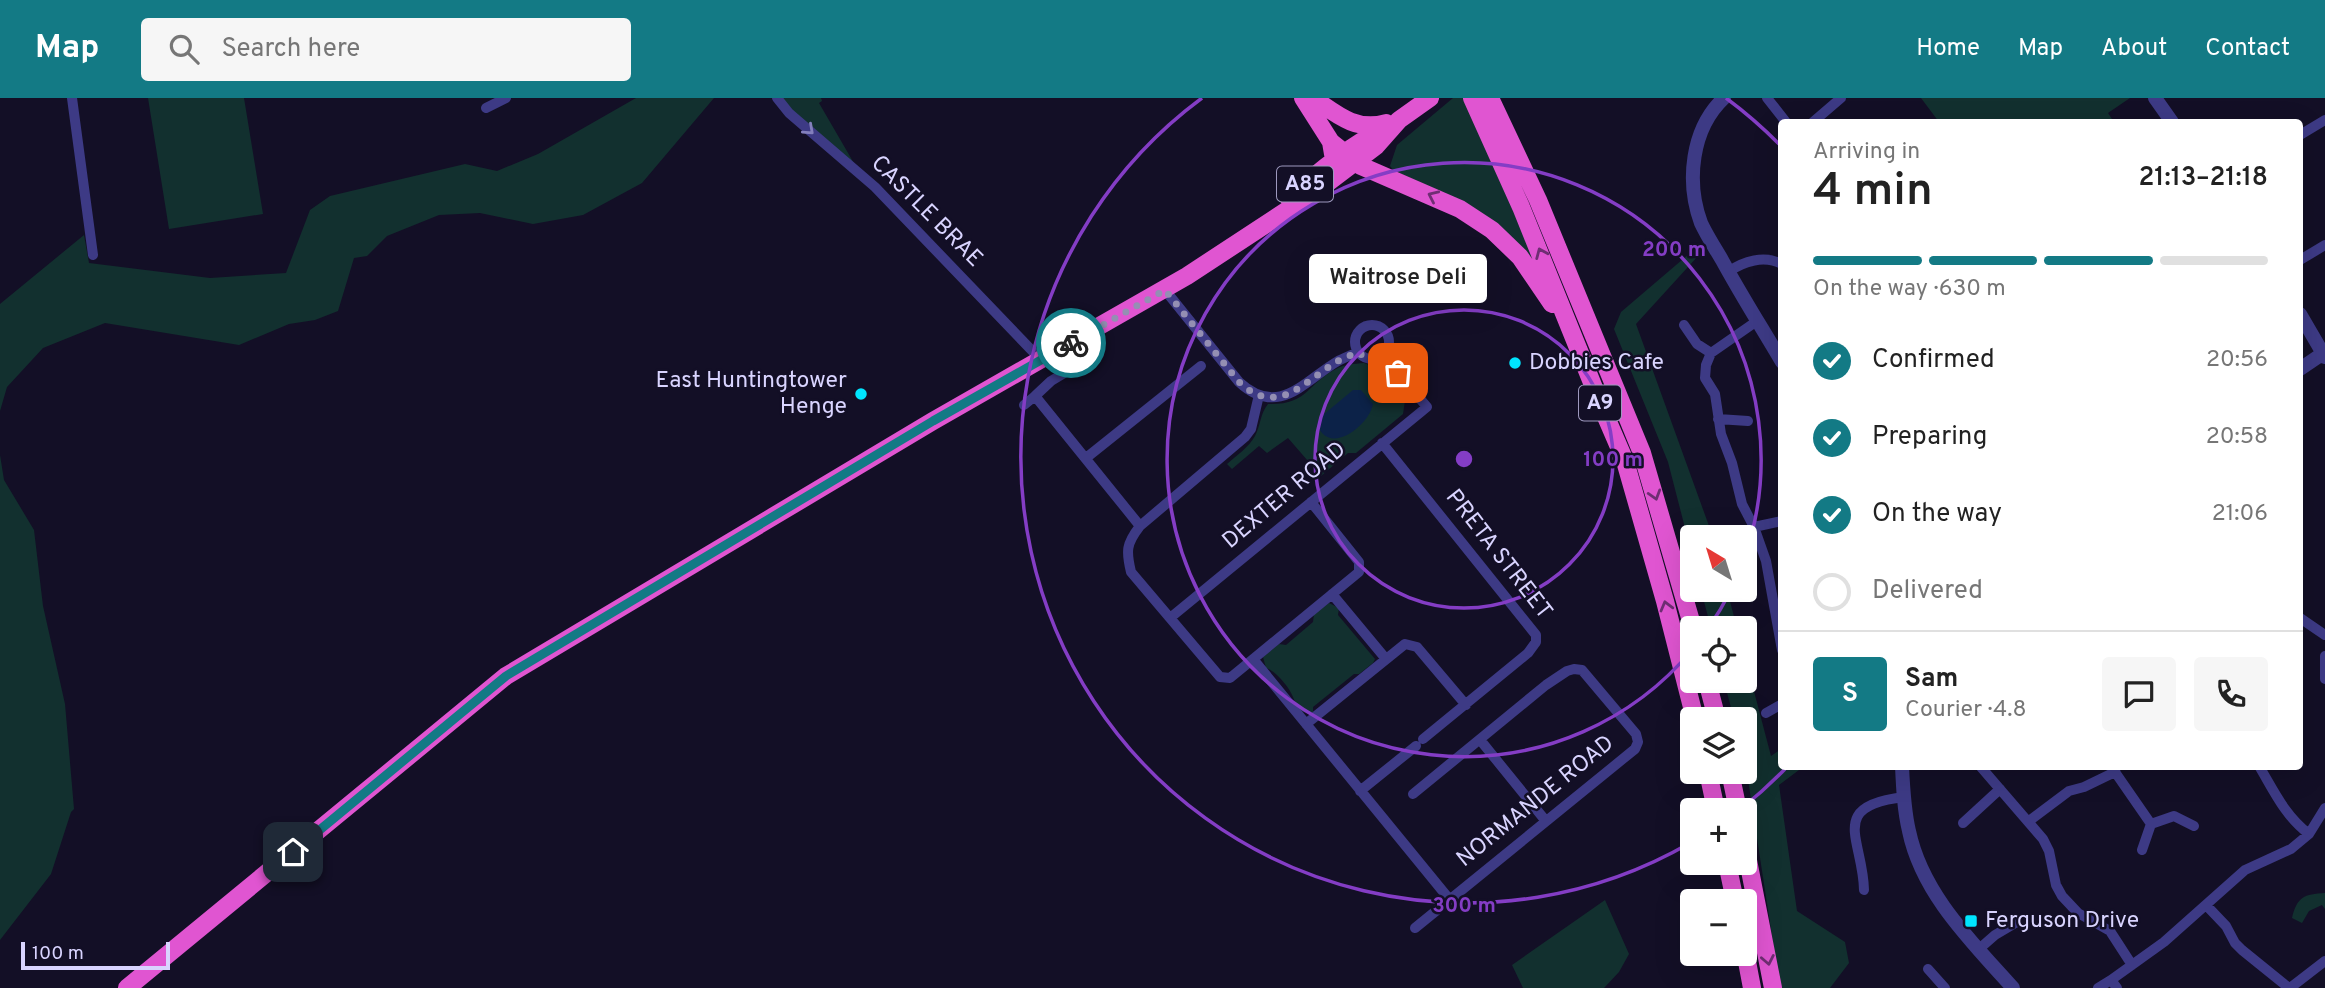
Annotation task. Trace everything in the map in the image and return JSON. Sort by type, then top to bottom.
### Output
[{"type":"highway","points":[[1303,98],[1350,151]]},
{"type":"highway","name":"A85","points":[[1313,98],[1350,151]]},
{"type":"highway","name":"A85","points":[[1313,98],[1341,119],[1360,125],[1378,126],[1399,120]]},
{"type":"highway","name":"A9","points":[[1472,98],[1521,207],[1625,461],[1692,707]]},
{"type":"highway","name":"A9","points":[[1490,98],[1538,200]]},
{"type":"highway","name":"A9","points":[[1499,98],[1642,453],[1690,616]]},
{"type":"highway","name":"A85","points":[[1258,228],[1323,168],[1350,151],[1376,146],[1399,120],[1428,100]]},
{"type":"highway","name":"A85","points":[[127,988],[506,676],[933,421],[1165,290],[1318,190],[1350,151]]},
{"type":"highway","name":"A9","points":[[1350,151],[1361,166],[1460,209],[1505,241],[1539,282],[1583,358]]},
{"type":"highway","points":[[1751,875],[1773,988]]},
{"type":"highway","points":[[1748,966],[1752,988]]},
{"type":"street","points":[[72,98],[93,255]]},
{"type":"street","points":[[486,108],[506,98]]},
{"type":"street","name":"CASTLE BRAE","points":[[777,98],[789,113],[875,187],[1041,360]]},
{"type":"street","points":[[1724,98],[1711,114],[1698,142],[1692,175],[1694,194],[1700,220],[1778,355]]},
{"type":"street","points":[[1767,98],[1784,119]]},
{"type":"street","points":[[1816,119],[1841,98]]},
{"type":"street","points":[[2155,98],[2170,119]]},
{"type":"street","points":[[2303,133],[2325,120]]},
{"type":"street","points":[[2303,258],[2325,245]]},
{"type":"street","points":[[1728,272],[1753,260],[1778,263]]},
{"type":"street","points":[[1165,290],[1239,382],[1259,395],[1279,397],[1290,394],[1338,361],[1358,352]]},
{"type":"street","points":[[2303,319],[2324,356],[2303,367]]},
{"type":"street","points":[[1753,525],[1742,504],[1718,419],[1719,407],[1715,394],[1705,378],[1711,353],[1757,321]]},
{"type":"street","points":[[1373,325],[1383,328],[1389,337],[1388,347],[1383,355],[1372,359],[1358,352],[1356,336],[1363,328],[1373,325]]},
{"type":"street","points":[[1684,325],[1696,344],[1711,353]]},
{"type":"street","name":"DEXTER ROAD","points":[[1170,618],[1427,407],[1383,355]]},
{"type":"street","points":[[1024,405],[1051,381],[1076,366]]},
{"type":"street","points":[[1086,458],[1200,366]]},
{"type":"street","points":[[1259,395],[1251,429],[1245,437],[1140,526],[1126,553],[1131,572],[1220,677],[1230,678],[1359,572],[1359,562],[1311,502]]},
{"type":"street","points":[[1035,396],[1140,526]]},
{"type":"street","points":[[1718,419],[1748,421]]},
{"type":"street","name":"PRETA STREET","points":[[1360,791],[1528,653],[1536,642],[1536,635],[1382,443]]},
{"type":"street","points":[[1757,526],[1778,522]]},
{"type":"street","points":[[1757,536],[1766,561],[1778,628]]},
{"type":"street","points":[[1332,594],[1386,659]]},
{"type":"street","points":[[2303,620],[2325,635]]},
{"type":"street","points":[[1306,724],[1405,645],[1417,647],[1466,705]]},
{"type":"street","points":[[2325,656],[2325,679]]},
{"type":"street","points":[[1253,659],[1450,900]]},
{"type":"street","name":"NORMANDE ROAD","points":[[1413,794],[1546,685],[1574,669],[1582,670],[1636,734],[1639,742],[1635,749],[1415,928]]},
{"type":"street","points":[[1766,713],[1778,706]]},
{"type":"street","points":[[1480,741],[1545,820]]},
{"type":"street","points":[[1902,770],[1909,833],[1918,861],[1940,901],[2013,988]]},
{"type":"street","points":[[1983,770],[2029,821],[2049,851],[2056,885],[2062,896],[2078,913],[2110,931],[2132,965]]},
{"type":"street","points":[[2029,821],[2069,791],[2084,787],[2114,770]]},
{"type":"street","points":[[2117,770],[2151,824]]},
{"type":"street","points":[[2261,770],[2276,799],[2309,834]]},
{"type":"street","points":[[1963,822],[2000,789]]},
{"type":"street","points":[[1864,890],[1864,871],[1853,829],[1856,820],[1861,811],[1874,801],[1903,797]]},
{"type":"street","points":[[2098,988],[2114,984],[2132,965],[2164,942],[2245,870],[2291,849],[2309,834],[2325,808]]},
{"type":"street","points":[[2151,824],[2174,816],[2194,826]]},
{"type":"street","points":[[2142,850],[2151,824]]},
{"type":"street","points":[[2206,905],[2227,926],[2235,943],[2242,950],[2290,988],[2325,961]]},
{"type":"street","points":[[1979,949],[1995,935],[2017,922]]},
{"type":"street","points":[[1928,969],[1945,988]]},
{"type":"green space","points":[[148,98],[244,98],[263,214],[169,229]]},
{"type":"green space","points":[[636,98],[714,98],[642,183],[583,215],[533,224],[480,213],[439,215],[387,236],[367,256],[354,258],[338,311],[315,320],[289,324],[239,345],[105,323],[43,348],[7,387],[0,411],[0,304],[84,235],[89,263],[210,278],[286,273],[310,210],[330,196],[465,164],[497,171],[538,154]]},
{"type":"green space","points":[[782,98],[821,98],[819,103],[855,165],[790,109]]},
{"type":"green space","points":[[1453,98],[1470,98],[1559,300],[1445,193],[1394,171],[1390,166],[1397,145]]},
{"type":"green space","points":[[1921,98],[2130,98],[2108,113],[2112,119],[1937,119]]},
{"type":"green space","points":[[1703,242],[1698,256],[1636,324],[1709,525],[1684,525],[1668,462],[1614,329],[1621,312]]},
{"type":"green space","points":[[1364,363],[1378,368],[1406,394],[1403,414],[1356,453],[1348,453],[1321,476],[1288,438],[1267,453],[1259,446],[1232,469],[1227,464],[1252,440],[1268,404],[1292,401],[1336,369]]},
{"type":"green space","points":[[0,455],[4,480],[34,530],[43,606],[65,704],[74,809],[51,874],[0,940]]},
{"type":"green space","points":[[1704,602],[1730,602],[1734,616],[1708,616]]},
{"type":"green space","points":[[1329,603],[1339,608],[1338,615],[1375,659],[1313,707],[1313,712],[1305,712],[1298,707],[1282,680],[1266,668],[1263,657],[1279,644],[1286,645],[1313,622],[1314,614]]},
{"type":"green space","points":[[1727,693],[1754,693],[1771,756],[1778,751],[1778,770],[1799,770],[1779,785],[1797,911],[1845,942],[1849,963],[1830,988],[1780,988],[1757,838],[1757,798],[1751,798],[1749,784],[1757,784],[1757,707],[1731,707]]},
{"type":"green space","points":[[2325,893],[2325,909],[2322,905],[2309,911],[2302,923],[2292,918],[2299,901],[2312,894]]},
{"type":"green space","points":[[1605,900],[1629,954],[1619,972],[1604,988],[1523,988],[1512,965]]},
{"type":"water","points":[[1353,390],[1361,390],[1373,404],[1370,413],[1348,435],[1330,438],[1322,434],[1317,424],[1323,415]]},
{"type":"way so far","points":[[1071,343],[1165,290],[1239,382],[1259,395],[1279,397],[1290,394],[1338,361],[1358,352],[1372,359],[1383,355],[1398,373]]},
{"type":"place","name":"Dobbies Cafe","points":[[1515,363]]},
{"type":"place","name":"Waitrose Deli","points":[[1398,373]]},
{"type":"place","name":"East Huntingtower Henge","points":[[861,394]]},
{"type":"place","name":"Ferguson Drive","points":[[1971,921]]},
{"type":"route","points":[[293,852],[506,676],[933,421],[1071,343]]}]
